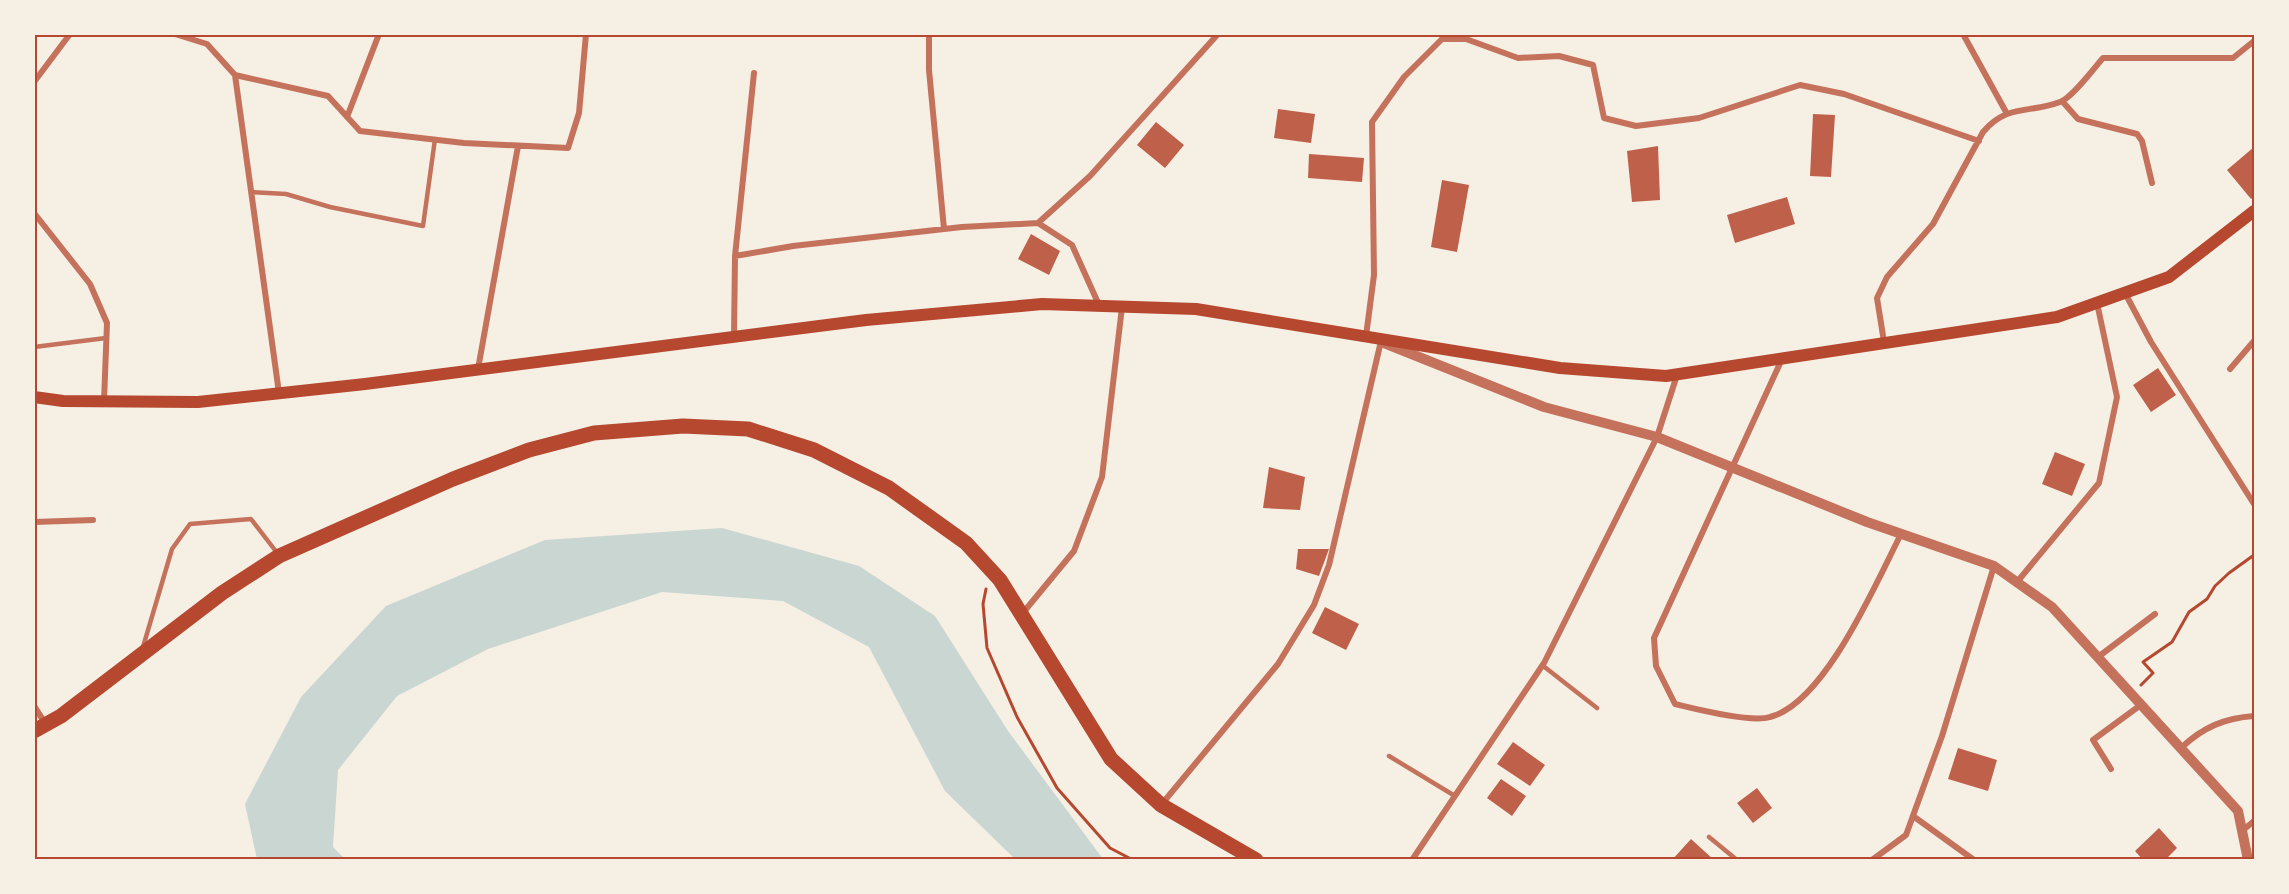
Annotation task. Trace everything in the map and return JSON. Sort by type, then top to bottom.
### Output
[{"type":"main road","points":[[34,397],[104,401],[198,402],[866,320],[1030,305],[1196,309],[1381,341],[1560,368],[1666,376],[2057,317],[2169,277],[2254,211]]},
{"type":"main road","points":[[40,728],[222,593],[279,556],[453,479],[529,450],[594,434],[683,426],[748,429],[814,450],[889,489],[966,543],[989,569],[1021,615],[1111,759],[1161,805],[1256,860]]},
{"type":"street","points":[[34,82],[70,34]]},
{"type":"street","points":[[176,34],[207,45],[235,75],[328,96],[360,131],[435,140],[568,148],[579,113],[586,34]]},
{"type":"street","points":[[346,117],[379,34]]},
{"type":"street","points":[[929,34],[929,70],[944,229]]},
{"type":"street","points":[[1038,223],[1089,176],[1218,34]]},
{"type":"street","points":[[1963,34],[2006,112]]},
{"type":"street","points":[[1366,337],[1374,275],[1372,122],[1404,77],[1444,37],[1466,39],[1518,58],[1559,56],[1593,65],[1604,118],[1636,126],[1699,118],[1800,85],[1844,94],[1979,141]]},
{"type":"street","points":[[1884,344],[1876,298],[1887,277],[1933,224],[1993,120],[2006,112],[2062,101],[2103,57],[2233,58],[2254,41]]},
{"type":"street","points":[[734,336],[735,256],[754,73]]},
{"type":"street","points":[[235,75],[279,393]]},
{"type":"street","points":[[2062,101],[2078,119],[2137,134],[2142,141],[2152,183]]},
{"type":"street","points":[[478,369],[518,146]]},
{"type":"street","points":[[34,213],[90,284],[107,323],[104,401]]},
{"type":"street","points":[[735,256],[793,246],[944,229],[1038,223],[1071,245],[1099,305]]},
{"type":"street","points":[[2125,293],[2151,342],[2254,504]]},
{"type":"street","points":[[2017,582],[2099,483],[2117,397],[2097,303]]},
{"type":"street","points":[[1021,615],[1074,551],[1102,477],[1122,307]]},
{"type":"street","points":[[1161,805],[1278,664],[1314,605],[1329,565],[1381,341],[1544,407],[1657,437],[1901,534],[1994,566],[2052,607],[2238,811],[2248,860]]},
{"type":"street","points":[[2230,369],[2254,341]]},
{"type":"street","points":[[1782,359],[1654,638],[1656,666],[1675,704],[1707,712],[1768,718],[1790,710],[1808,694],[1854,626],[1901,534]]},
{"type":"street","points":[[1412,860],[1542,665],[1657,437],[1678,374]]},
{"type":"street","points":[[34,522],[93,520]]},
{"type":"street","points":[[1872,860],[1906,835],[1942,736],[1994,566]]},
{"type":"street","points":[[2098,657],[2155,614]]},
{"type":"street","points":[[2111,769],[2093,740],[2142,704]]},
{"type":"street","points":[[34,706],[40,728]]},
{"type":"street","points":[[2181,747],[2198,732],[2230,717],[2254,716]]},
{"type":"street","points":[[1913,816],[1974,860]]},
{"type":"street","points":[[2242,831],[2254,821]]},
{"type":"lane","points":[[251,192],[286,194],[330,207],[423,226],[435,140]]},
{"type":"lane","points":[[34,346],[106,338]]},
{"type":"lane","points":[[141,655],[172,549],[190,524],[251,519],[279,556]]},
{"type":"lane","points":[[1542,665],[1597,708]]},
{"type":"lane","points":[[1389,756],[1455,796]]},
{"type":"lane","points":[[1709,837],[1737,860]]},
{"type":"path","points":[[2132,694],[2153,673],[2143,662],[2172,642],[2189,612],[2207,599],[2215,586],[2229,573],[2254,555]]},
{"type":"path","points":[[989,569],[983,604],[987,648],[1017,717],[1057,788],[1110,848],[1133,860]]},
{"type":"shaded area","points":[[722,528],[859,566],[935,616],[1008,731],[1103,859],[1015,859],[945,791],[869,647],[783,601],[662,592],[488,649],[397,696],[338,770],[333,847],[345,859],[257,859],[245,804],[301,697],[386,606],[545,540]]},
{"type":"building","points":[[1278,109],[1315,114],[1311,143],[1274,138]]},
{"type":"building","points":[[1813,114],[1835,115],[1831,177],[1810,176]]},
{"type":"building","points":[[1156,122],[1184,145],[1165,168],[1137,145]]},
{"type":"building","points":[[1658,146],[1660,200],[1632,202],[1627,151]]},
{"type":"building","points":[[2254,147],[2254,196],[2251,199],[2227,170]]},
{"type":"building","points":[[1309,154],[1364,158],[1362,182],[1308,178]]},
{"type":"building","points":[[1442,180],[1469,185],[1457,252],[1431,247]]},
{"type":"building","points":[[1787,197],[1795,224],[1735,243],[1727,215]]},
{"type":"building","points":[[1031,234],[1060,251],[1049,275],[1018,259]]},
{"type":"building","points":[[2158,368],[2176,395],[2151,412],[2133,385]]},
{"type":"building","points":[[2055,452],[2085,464],[2072,496],[2042,484]]},
{"type":"building","points":[[1269,467],[1305,477],[1300,510],[1263,508]]},
{"type":"building","points":[[1298,549],[1329,549],[1319,576],[1296,569]]},
{"type":"building","points":[[1325,607],[1359,624],[1346,650],[1312,633]]},
{"type":"building","points":[[1513,742],[1545,765],[1530,786],[1497,764]]},
{"type":"building","points":[[1958,748],[1997,760],[1988,791],[1948,779]]},
{"type":"building","points":[[1501,779],[1526,796],[1512,816],[1487,798]]},
{"type":"building","points":[[1757,788],[1772,808],[1753,823],[1737,803]]},
{"type":"building","points":[[2159,828],[2177,848],[2165,860],[2143,860],[2135,851]]},
{"type":"building","points":[[1691,839],[1714,860],[1672,860]]}]
